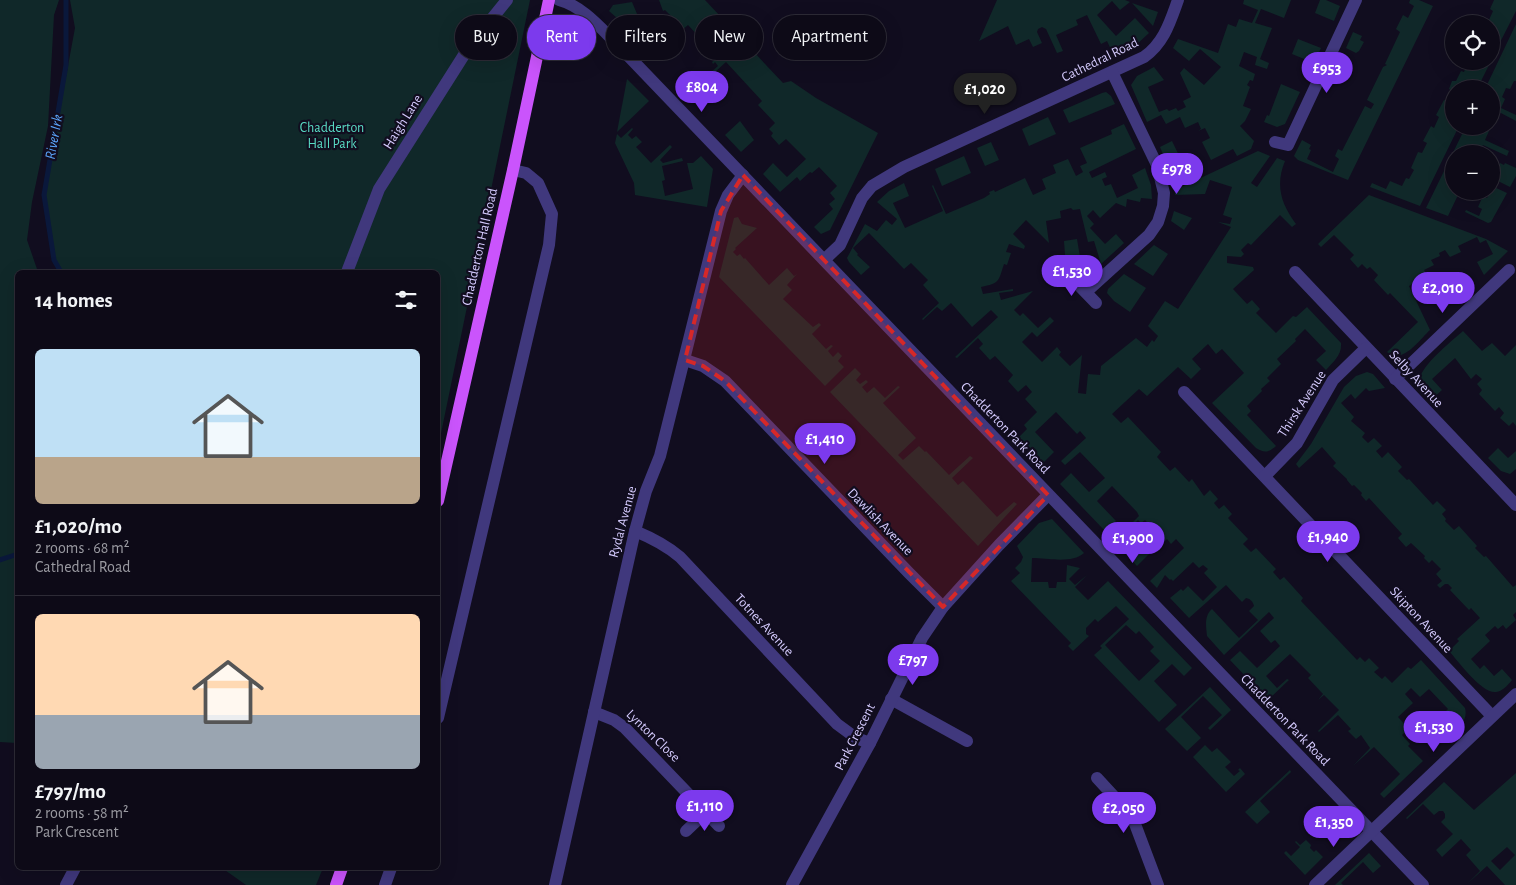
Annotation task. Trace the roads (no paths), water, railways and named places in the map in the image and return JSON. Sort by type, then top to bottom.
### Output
[{"type":"main road","name":"Chadderton Hall Road","points":[[440,492],[513,170],[549,0]]},
{"type":"main road","points":[[336,885],[341,870]]},
{"type":"street","name":"Haigh Lane","points":[[348,270],[379,189],[469,47],[507,0]]},
{"type":"street","name":"Chadderton Park Road","points":[[559,0],[568,2],[595,21],[1423,885]]},
{"type":"street","name":"Cathedral Road","points":[[824,260],[840,245],[862,198],[877,182],[904,166],[1144,57],[1157,46],[1167,31],[1178,0]]},
{"type":"street","points":[[1275,142],[1288,146],[1356,0]]},
{"type":"street","points":[[1086,292],[1149,235],[1158,222],[1163,206],[1164,193],[1157,165],[1112,72]]},
{"type":"street","points":[[440,709],[549,245],[552,214],[538,183],[526,173],[513,170]]},
{"type":"street","name":"Rydal Avenue","points":[[555,885],[634,531],[646,491],[660,456],[721,211],[728,195],[743,175]]},
{"type":"street","points":[[1395,378],[1509,270]]},
{"type":"street","name":"Selby Avenue","points":[[1295,272],[1516,505]]},
{"type":"street","points":[[1067,273],[1096,303]]},
{"type":"street","name":"Thirsk Avenue","points":[[1265,476],[1297,443],[1333,380],[1366,348]]},
{"type":"street","name":"Dawlish Avenue","points":[[685,360],[703,366],[725,381],[943,607]]},
{"type":"street","name":"Skipton Avenue","points":[[1184,392],[1492,716]]},
{"type":"street","points":[[1506,495],[1516,486]]},
{"type":"street","name":"Park Crescent","points":[[792,885],[870,743],[922,638],[943,607],[999,545],[1048,495]]},
{"type":"street","name":"Totnes Avenue","points":[[634,531],[655,539],[680,557],[837,724],[851,735],[870,743]]},
{"type":"street","points":[[1315,885],[1516,694]]},
{"type":"street","points":[[891,699],[967,741]]},
{"type":"street","name":"Lynton Close","points":[[594,712],[614,720],[626,728],[720,826]]},
{"type":"street","points":[[1097,778],[1132,816],[1158,885]]},
{"type":"street","points":[[686,831],[706,812]]},
{"type":"street","points":[[66,885],[74,870]]},
{"type":"street","points":[[385,885],[390,870]]},
{"type":"waterway","name":"River Irk","points":[[60,270],[54,260],[44,195],[66,65],[66,0]]},
{"type":"waterway","name":"River Irk","points":[[0,560],[15,555]]},
{"type":"park label","name":"Chadderton Hall Park","points":[[332,136]]}]
